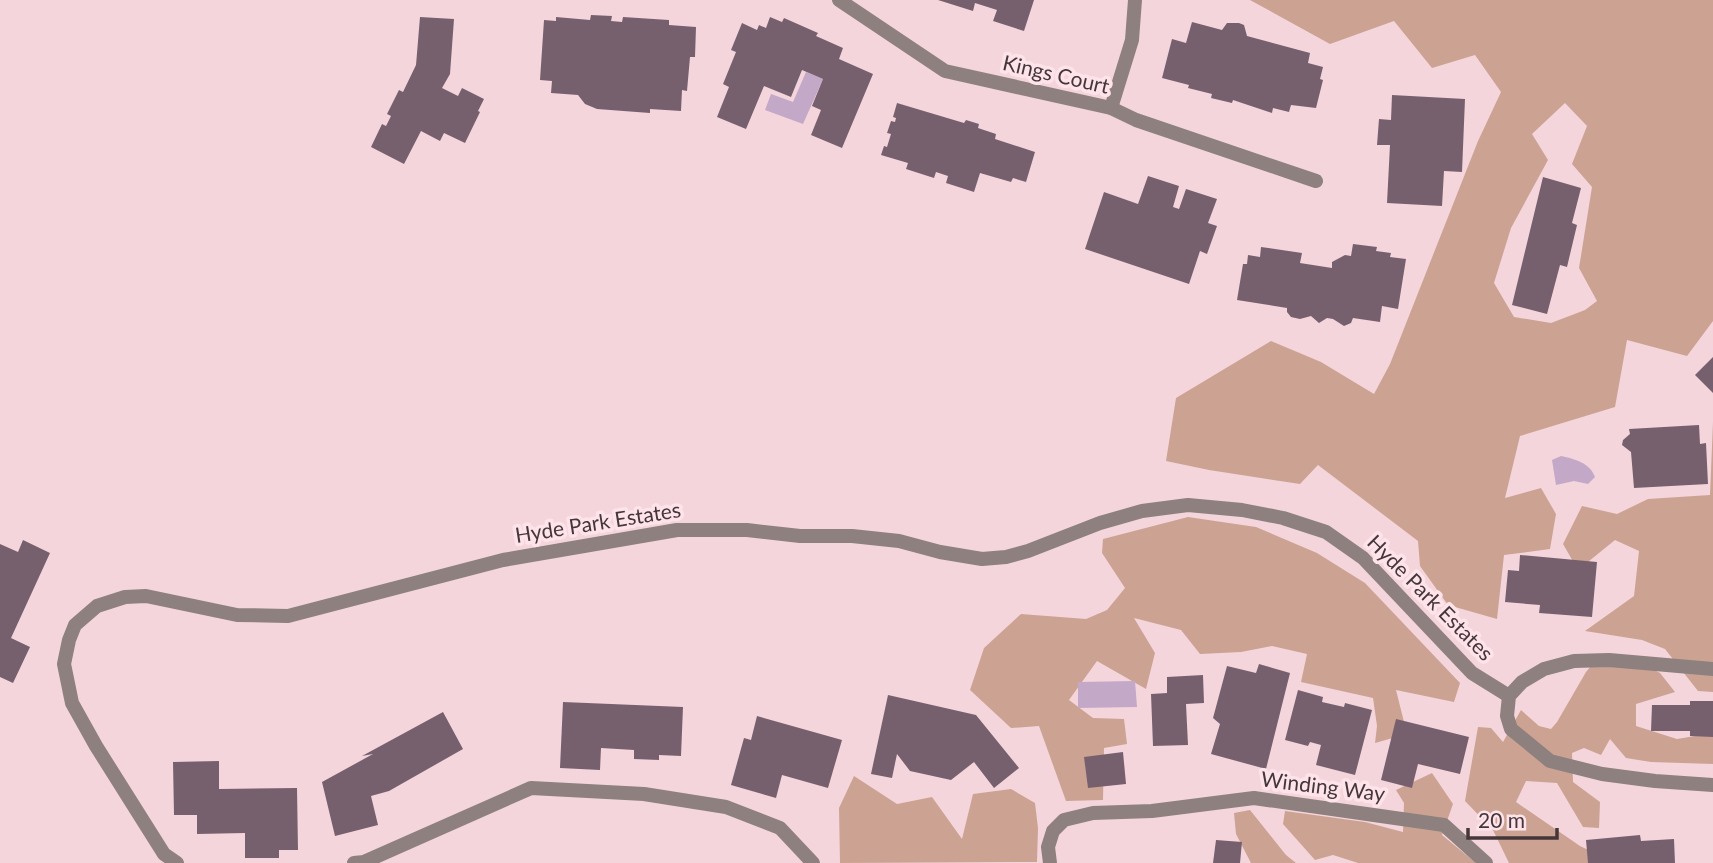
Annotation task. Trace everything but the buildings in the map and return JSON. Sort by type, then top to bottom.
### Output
[{"type":"street","name":"Kings Court","points":[[839,0],[945,71],[1111,108],[1136,120],[1316,181]]},
{"type":"street","points":[[1111,108],[1132,40],[1135,0]]},
{"type":"street","name":"Hyde Park Estates","points":[[177,863],[164,853],[72,703],[65,664],[72,633],[83,616],[110,601],[146,596],[237,615],[288,616],[503,559],[677,530],[747,530],[800,536],[852,536],[899,541],[961,556],[994,558],[1028,551],[1100,523],[1142,511],[1188,505],[1242,510],[1283,518],[1326,532],[1363,558],[1472,673],[1509,696]]},
{"type":"street","points":[[1713,669],[1609,660],[1574,661],[1544,669],[1522,682],[1509,696],[1507,716],[1511,729],[1550,761],[1602,774],[1713,785]]},
{"type":"street","points":[[355,863],[365,862],[531,788],[644,794],[726,807],[780,828],[813,863]]},
{"type":"street","name":"Winding Way","points":[[1050,863],[1048,848],[1053,831],[1063,820],[1093,813],[1152,811],[1254,798],[1444,825],[1486,863]]},
{"type":"shaded area","points":[[1250,0],[1713,0],[1713,321],[1687,356],[1627,340],[1615,407],[1520,436],[1505,498],[1541,488],[1556,514],[1550,549],[1504,555],[1497,619],[1448,605],[1420,566],[1418,541],[1318,465],[1300,484],[1166,461],[1176,398],[1271,341],[1321,362],[1374,394],[1390,364],[1478,141],[1501,92],[1475,55],[1432,68],[1394,21],[1330,44]],"holes":[[[1565,103],[1587,126],[1572,164],[1592,187],[1579,268],[1597,301],[1585,310],[1551,323],[1514,317],[1494,283],[1511,228],[1548,160],[1532,134]]]},
{"type":"shaded area","points":[[806,72],[823,79],[803,124],[765,110],[771,94],[793,102]]},
{"type":"shaded area","points":[[1713,422],[1713,692],[1698,691],[1665,649],[1642,640],[1585,631],[1634,596],[1639,551],[1615,540],[1578,570],[1563,544],[1582,506],[1617,514],[1648,499],[1710,495]]},
{"type":"shaded area","points":[[1561,456],[1586,465],[1595,477],[1588,484],[1574,481],[1556,485],[1552,460]]},
{"type":"shaded area","points":[[1188,517],[1256,527],[1317,553],[1365,583],[1460,683],[1454,702],[1396,690],[1407,734],[1375,743],[1377,726],[1373,698],[1301,682],[1307,654],[1272,646],[1241,652],[1200,654],[1181,630],[1134,618],[1155,653],[1146,689],[1097,661],[1069,700],[1093,718],[1124,719],[1127,744],[1104,748],[1103,800],[1066,801],[1039,726],[1011,728],[970,690],[984,648],[1021,614],[1086,619],[1107,610],[1125,588],[1102,553],[1103,539]]},
{"type":"shaded area","points":[[1601,654],[1626,655],[1660,673],[1675,692],[1636,704],[1636,726],[1677,739],[1713,733],[1713,764],[1651,762],[1626,758],[1610,739],[1601,755],[1584,748],[1572,753],[1573,782],[1600,802],[1599,828],[1583,827],[1557,783],[1526,781],[1516,802],[1610,863],[1509,863],[1493,830],[1465,801],[1478,727],[1491,728],[1503,742],[1521,710],[1539,726],[1551,729],[1586,672]]},
{"type":"shaded area","points":[[1135,681],[1137,707],[1078,708],[1078,682]]},
{"type":"shaded area","points":[[1432,773],[1453,804],[1442,835],[1476,863],[1358,863],[1333,855],[1315,860],[1283,824],[1285,811],[1365,822],[1403,832],[1404,803],[1396,790]]},
{"type":"shaded area","points":[[854,776],[897,804],[932,797],[962,839],[973,794],[1011,789],[1035,803],[1038,828],[1037,862],[840,863],[839,808]]},
{"type":"shaded area","points":[[1250,810],[1286,855],[1296,863],[1251,863],[1236,834],[1234,813]]}]
